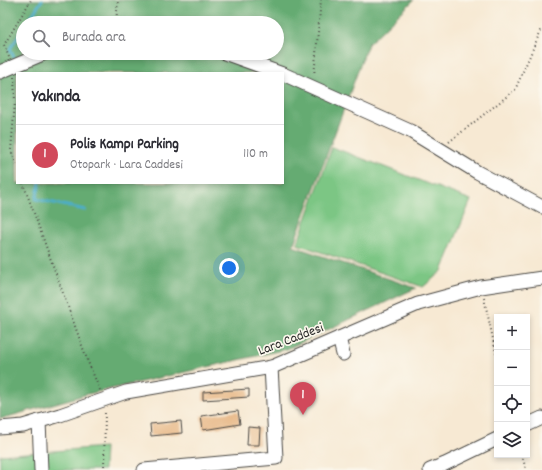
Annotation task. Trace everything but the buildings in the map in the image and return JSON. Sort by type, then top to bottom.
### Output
[{"type":"street","points":[[0,72],[14,68],[31,60]]},
{"type":"street","points":[[245,60],[278,72]]},
{"type":"street","points":[[284,74],[410,131],[477,172],[542,207]]},
{"type":"street","name":"Lara Caddesi","points":[[0,428],[22,426],[126,392],[292,363],[339,338],[418,304],[482,287],[542,278]]},
{"type":"street","points":[[339,338],[343,354]]},
{"type":"street","points":[[144,470],[276,458],[271,367]]},
{"type":"street","points":[[530,424],[542,418]]},
{"type":"street","points":[[39,421],[41,470]]},
{"type":"street","points":[[430,470],[494,440]]},
{"type":"path","points":[[21,16],[31,0]]},
{"type":"path","points":[[117,16],[118,0]]},
{"type":"path","points":[[313,88],[321,0]]},
{"type":"path","points":[[16,25],[4,45],[14,68],[15,102],[11,150],[16,163]]},
{"type":"path","points":[[441,149],[515,90],[542,28]]},
{"type":"path","points":[[23,184],[88,362],[104,399],[104,470]]},
{"type":"path","points":[[482,287],[496,350]]},
{"type":"path","points":[[523,458],[526,470]]},
{"type":"green space","points":[[0,0],[414,0],[368,44],[293,246],[416,288],[287,349],[88,394],[0,419]]},
{"type":"green space","points":[[332,147],[471,200],[442,271],[423,287],[297,244]]},
{"type":"green space","points":[[105,447],[104,470],[0,470],[0,455]]},
{"type":"waterway","points":[[32,16],[42,0]]},
{"type":"waterway","points":[[14,57],[10,49],[16,40]]},
{"type":"waterway","points":[[40,184],[36,199],[85,210]]},
{"type":"place","name":"Polis Kampı Parking","points":[[303,415]]}]
